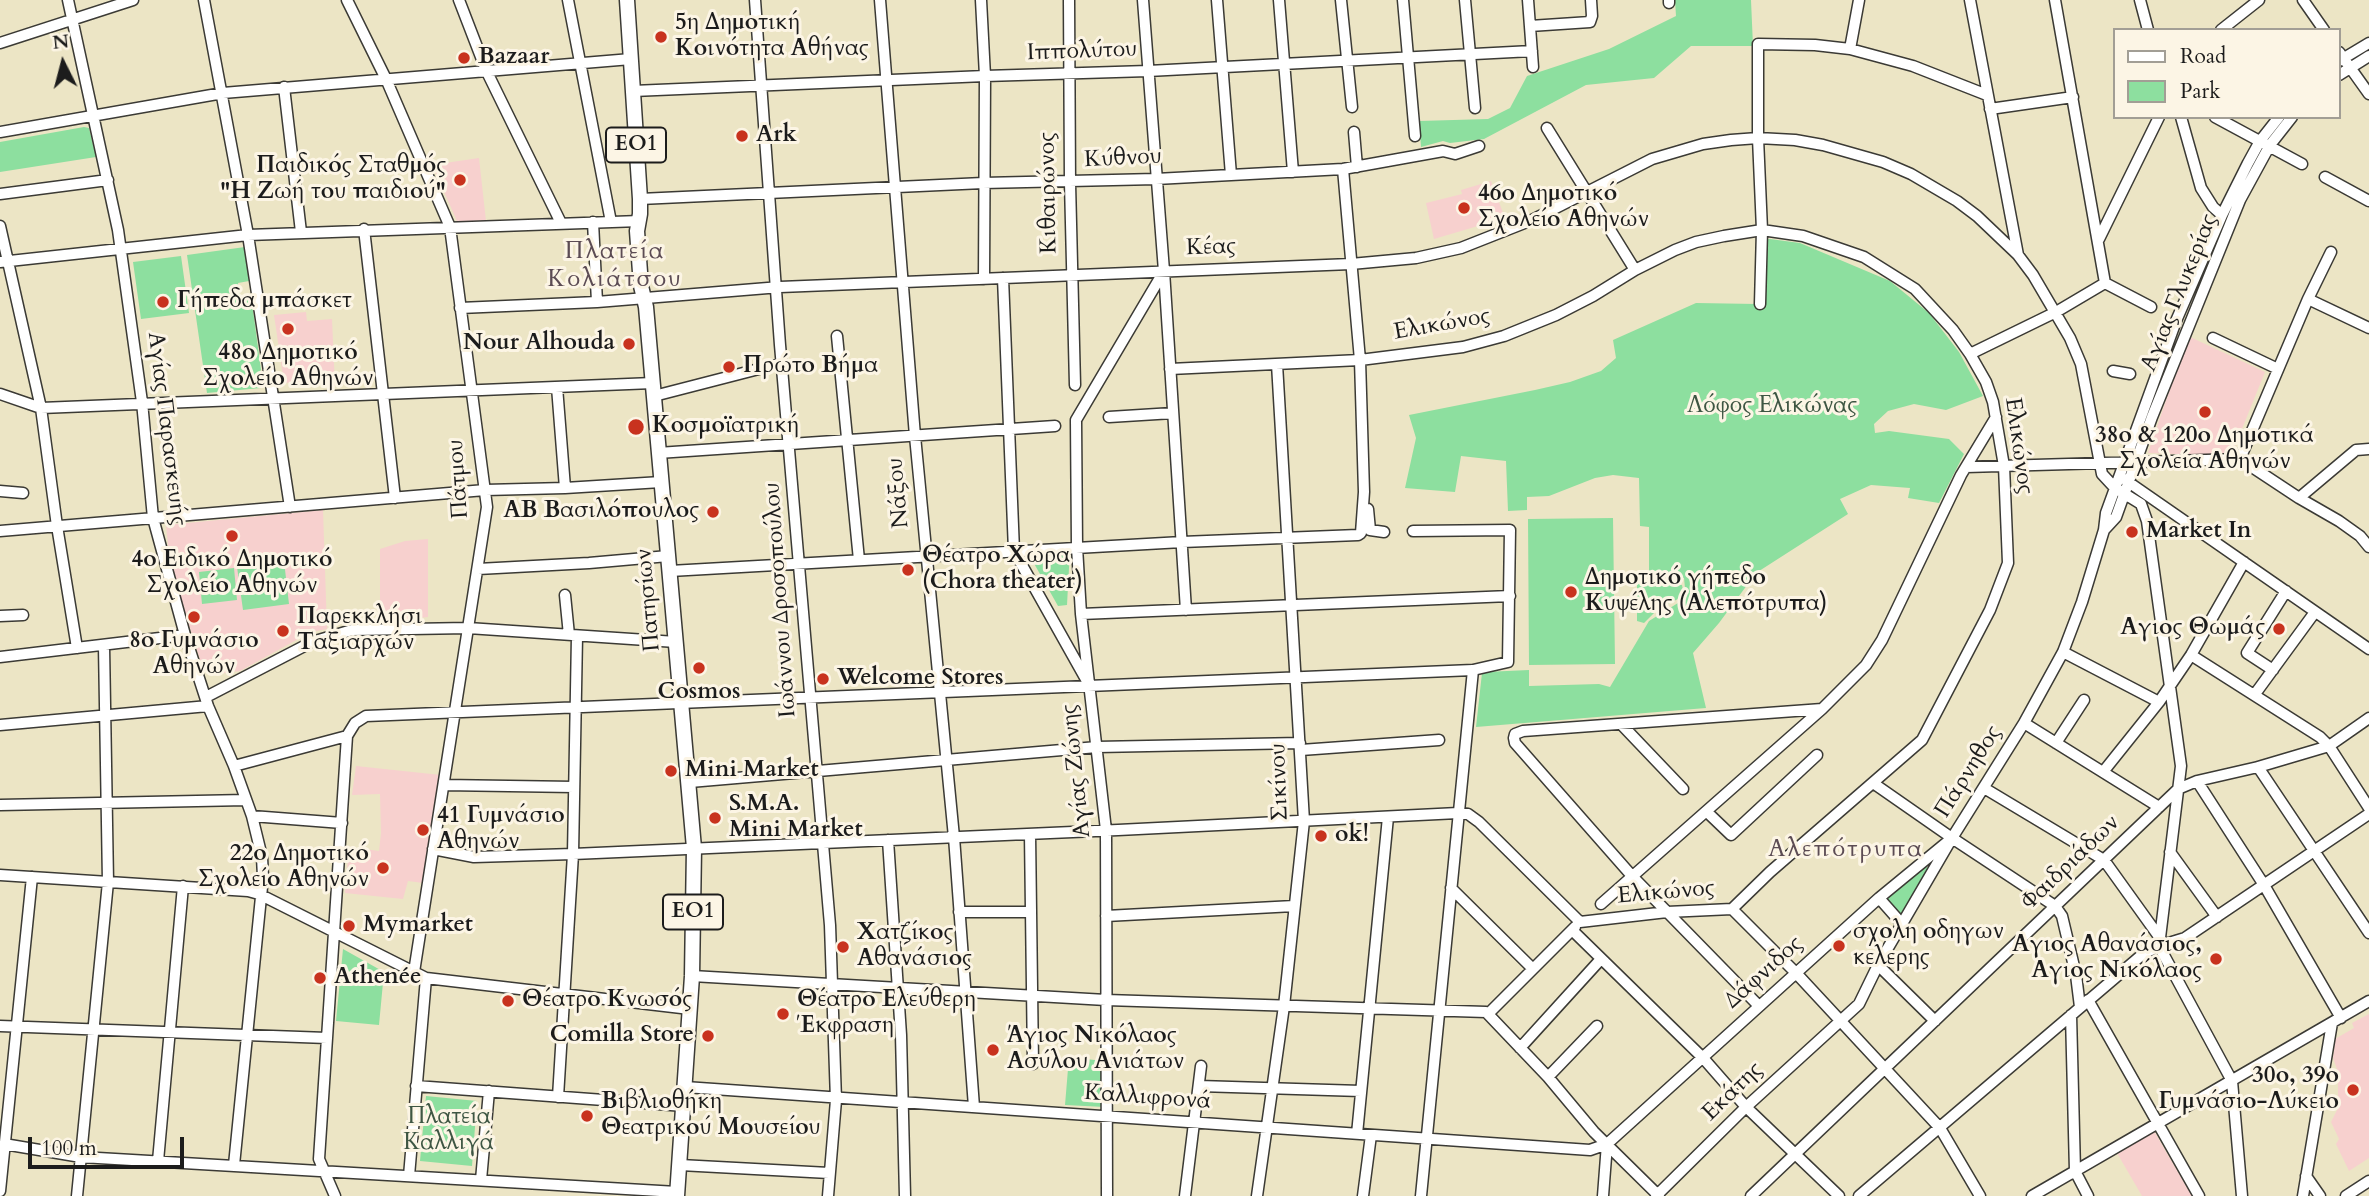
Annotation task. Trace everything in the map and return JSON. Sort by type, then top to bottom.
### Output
[{"type":"main road","name":"Πατησίων","points":[[627,0],[640,199],[637,231],[642,298],[646,307],[694,848],[692,976],[677,1194]]},
{"type":"street","name":"Αγίας Παρασκευής","points":[[68,0],[108,180],[120,249],[142,402],[153,518],[185,635],[207,702],[252,816],[262,858],[234,1165]]},
{"type":"street","points":[[0,43],[133,0]]},
{"type":"street","points":[[204,0],[248,235],[290,507]]},
{"type":"street","name":"Πάτμου","points":[[347,0],[386,79],[450,227],[487,507],[414,972]]},
{"type":"street","points":[[459,0],[486,70],[561,223]]},
{"type":"street","points":[[568,0],[611,222]]},
{"type":"street","name":"Ιωάννου Δροσοπούλου","points":[[755,0],[782,363],[834,985],[836,1097],[828,1196]]},
{"type":"street","name":"Νάξου","points":[[880,0],[915,436],[954,837],[974,1107]]},
{"type":"street","points":[[981,0],[985,76],[984,279]]},
{"type":"street","name":"Κιθαιρώνος","points":[[1069,0],[1074,386]]},
{"type":"street","points":[[1143,0],[1186,610]]},
{"type":"street","points":[[1217,0],[1231,175]]},
{"type":"street","points":[[1279,0],[1293,172]]},
{"type":"street","points":[[1341,0],[1352,107]]},
{"type":"street","points":[[1403,0],[1415,136]]},
{"type":"street","points":[[1465,0],[1475,108]]},
{"type":"street","points":[[1528,0],[1533,67]]},
{"type":"street","points":[[1530,26],[1586,23],[1592,20],[1591,0]]},
{"type":"street","points":[[1850,49],[1859,0]]},
{"type":"street","points":[[1970,0],[2018,255]]},
{"type":"street","points":[[2055,0],[2105,283]]},
{"type":"street","points":[[2140,0],[2147,28]]},
{"type":"street","points":[[2224,28],[2259,0]]},
{"type":"street","points":[[2303,0],[2323,28]]},
{"type":"street","points":[[2343,60],[2369,43]]},
{"type":"street","points":[[1760,304],[1762,230],[1758,44],[1850,49],[1913,66],[1987,95]]},
{"type":"street","name":"Ιππολύτου","points":[[633,91],[1148,71],[1532,51]]},
{"type":"street","points":[[2343,60],[2369,56]]},
{"type":"street","points":[[0,132],[223,93],[631,59]]},
{"type":"street","points":[[2343,60],[2369,94]]},
{"type":"street","points":[[284,87],[301,232]]},
{"type":"street","points":[[1990,109],[2073,97]]},
{"type":"street","points":[[2099,239],[2157,119]]},
{"type":"street","points":[[2182,119],[2201,188],[2213,207],[2222,215]]},
{"type":"street","points":[[2219,119],[2302,164]]},
{"type":"street","name":"Αγίας Γλυκερίας","points":[[2130,463],[2152,383],[2222,215],[2278,119]]},
{"type":"street","name":"Αγίας Γλυκερίας","points":[[2119,491],[2265,143],[2290,119]]},
{"type":"street","points":[[1547,128],[1635,270]]},
{"type":"street","points":[[1354,132],[1357,167]]},
{"type":"street","points":[[1758,138],[1822,145],[1883,162],[1911,174],[1967,209],[2018,255],[2070,338],[2081,364],[2104,477],[2119,491],[2143,499],[2244,562],[2369,649]]},
{"type":"street","name":"Κέας","points":[[460,308],[597,302],[777,287],[1351,264],[1416,258],[1461,248],[1532,220],[1652,159],[1681,149],[1758,138]]},
{"type":"street","name":"Κύθνου","points":[[640,199],[983,183],[1070,183],[1343,169],[1443,151],[1455,153],[1479,146]]},
{"type":"street","points":[[478,569],[589,563],[800,564],[1077,547],[1356,536],[1361,533],[1364,492],[1360,360],[1343,169]]},
{"type":"street","points":[[2325,177],[2369,201]]},
{"type":"street","points":[[0,194],[108,180]]},
{"type":"street","points":[[4,262],[248,235],[640,221]]},
{"type":"street","points":[[593,222],[597,302]]},
{"type":"street","points":[[0,226],[4,262],[41,408],[77,648]]},
{"type":"street","points":[[364,229],[396,498]]},
{"type":"street","name":"Ελικώνος","points":[[1170,369],[1360,360],[1463,347],[1504,335],[1576,305],[1635,270],[1696,242],[1762,230],[1803,236],[1864,257],[1885,269],[1915,289],[1931,304],[1970,354],[1986,382],[1996,417],[2004,466],[2008,563],[1999,588],[1922,740],[1770,872],[1732,909],[1667,912],[1576,926]]},
{"type":"street","points":[[2241,459],[2308,299],[2331,252]]},
{"type":"street","points":[[1090,686],[1081,614],[1077,547],[1076,420],[1164,271]]},
{"type":"street","name":"Αγίας Ζώνης","points":[[1003,278],[1014,551],[1090,686],[1097,747],[1106,831],[1107,1196]]},
{"type":"street","points":[[2105,283],[2151,307]]},
{"type":"street","points":[[1970,354],[2056,312],[2105,283]]},
{"type":"street","points":[[2308,299],[2369,328]]},
{"type":"street","points":[[837,336],[859,560]]},
{"type":"street","points":[[2213,338],[2278,369]]},
{"type":"street","points":[[0,394],[41,408],[557,387],[653,389],[782,363]]},
{"type":"street","name":"Σικίνου","points":[[1257,1196],[1274,1089],[1304,821],[1278,364]]},
{"type":"street","points":[[2113,371],[2130,374]]},
{"type":"street","points":[[557,387],[565,488]]},
{"type":"street","points":[[1109,417],[1173,413]]},
{"type":"street","points":[[1601,904],[1822,709],[1873,657],[1966,467],[1996,417]]},
{"type":"street","points":[[659,453],[1055,426]]},
{"type":"street","points":[[2299,498],[2356,450],[2369,449]]},
{"type":"street","points":[[1966,467],[2241,459],[2339,521],[2360,536],[2369,547]]},
{"type":"street","points":[[2101,464],[2124,479],[2143,499],[2181,766],[2159,942]]},
{"type":"street","points":[[0,531],[485,491],[661,482]]},
{"type":"street","points":[[0,491],[23,493]]},
{"type":"street","name":"Πάρνηθος","points":[[1840,1022],[1858,1004],[1878,965],[1952,838],[2024,723],[2063,652],[2104,530],[2116,517],[2119,491]]},
{"type":"street","points":[[1364,492],[1370,530],[1384,532]]},
{"type":"street","points":[[335,1196],[320,1159],[333,931],[348,737],[355,723],[366,716],[1473,670],[1508,662],[1510,530],[1413,531]]},
{"type":"street","points":[[2103,772],[2170,686],[2244,562]]},
{"type":"street","points":[[2273,670],[2247,653],[2286,591]]},
{"type":"street","points":[[558,1097],[573,854],[574,787],[573,636],[565,595]]},
{"type":"street","points":[[1081,614],[1510,596]]},
{"type":"street","points":[[2255,694],[2315,612]]},
{"type":"street","points":[[0,616],[23,615]]},
{"type":"street","points":[[0,725],[104,716],[207,702],[312,642],[352,630],[468,628],[676,642]]},
{"type":"street","points":[[0,657],[185,635]]},
{"type":"street","points":[[77,1196],[108,882],[104,646]]},
{"type":"street","points":[[2063,652],[2159,702]]},
{"type":"street","points":[[2191,654],[2255,694],[2329,746],[2369,808]]},
{"type":"street","points":[[1421,1196],[1473,670]]},
{"type":"street","points":[[2056,743],[2084,700]]},
{"type":"street","points":[[1759,1006],[1632,876],[1515,743],[1515,734],[1522,731],[1822,709]]},
{"type":"street","name":"Φαιδριάδων","points":[[1751,1196],[2178,789],[2197,781],[2258,767],[2329,746],[2369,718]]},
{"type":"street","points":[[2024,723],[2159,807]]},
{"type":"street","points":[[1621,724],[1683,789]]},
{"type":"street","points":[[234,766],[348,737]]},
{"type":"street","points":[[690,782],[1097,747],[1301,746],[1439,740]]},
{"type":"street","points":[[1706,812],[1731,835],[1817,755]]},
{"type":"street","points":[[2258,767],[2369,933]]},
{"type":"street","points":[[2197,781],[2264,885],[2336,1020],[2303,1196]]},
{"type":"street","points":[[1873,783],[2055,906],[2062,916],[2084,1004],[2158,1123],[2199,1196]]},
{"type":"street","points":[[444,785],[574,787]]},
{"type":"street","points":[[1984,789],[2104,860],[2159,942],[2232,1080],[2242,1196]]},
{"type":"street","points":[[0,805],[246,800]]},
{"type":"street","points":[[433,849],[474,857],[573,854],[1468,814],[1479,822],[1576,926],[1601,959],[1701,1057],[1746,1107],[1839,1196]]},
{"type":"street","points":[[1859,1196],[2159,942],[2185,938],[2369,814]]},
{"type":"street","points":[[252,816],[342,823]]},
{"type":"street","points":[[1357,1134],[1388,817]]},
{"type":"street","points":[[1030,834],[1033,1064]]},
{"type":"street","name":"Δάφνιδος","points":[[1607,1144],[1879,898],[1952,838]]},
{"type":"street","points":[[888,840],[899,989],[905,1196]]},
{"type":"street","points":[[2170,852],[2217,917]]},
{"type":"street","points":[[0,875],[183,886],[260,894],[426,978],[690,1009]]},
{"type":"street","points":[[0,1191],[32,877]]},
{"type":"street","points":[[158,1161],[183,886]]},
{"type":"street","points":[[1451,888],[1533,969]]},
{"type":"street","points":[[1879,898],[1902,924]]},
{"type":"street","points":[[1106,916],[1294,906]]},
{"type":"street","points":[[1732,909],[1796,973],[1940,1128],[1980,1196]]},
{"type":"street","points":[[959,912],[1031,912]]},
{"type":"street","points":[[1487,1013],[1576,926]]},
{"type":"street","points":[[1520,1048],[1601,959]]},
{"type":"street","points":[[1878,965],[1935,1021]]},
{"type":"street","points":[[692,976],[1033,997],[1487,1013],[1657,1195]]},
{"type":"street","points":[[409,1176],[426,978]]},
{"type":"street","points":[[2032,1196],[2369,1002]]},
{"type":"street","points":[[2071,1015],[2075,1171],[2088,1196]]},
{"type":"street","name":"Εκάτης","points":[[1657,1195],[1746,1107],[1840,1022]]},
{"type":"street","points":[[0,1026],[327,1038]]},
{"type":"street","points":[[1548,1077],[1597,1026]]},
{"type":"street","points":[[1185,1196],[1201,1066]]},
{"type":"street","points":[[416,1086],[684,1106]]},
{"type":"street","points":[[1199,1086],[1361,1091]]},
{"type":"street","name":"Καλλιφρονά","points":[[685,1087],[1582,1151],[1607,1144]]},
{"type":"street","points":[[481,1180],[489,1091]]},
{"type":"street","points":[[1363,1196],[1371,1135]]},
{"type":"street","points":[[4,1144],[81,1157],[677,1194]]},
{"type":"street","points":[[1603,1196],[1607,1144]]},
{"type":"street","points":[[680,1165],[830,1173]]},
{"type":"street","points":[[2306,1176],[2320,1196]]},
{"type":"street","points":[[2356,1194],[2369,1181]]},
{"type":"shaded area","name":"Παιδικός Σταθμός \"Η Ζωή του παιδιού\"","points":[[479,158],[486,221],[457,221],[433,167]]},
{"type":"shaded area","name":"46ο Δημοτικό Σχολείο Αθηνών","points":[[1491,181],[1505,218],[1434,239],[1426,203],[1462,194],[1461,190]]},
{"type":"shaded area","points":[[306,312],[307,321],[332,319],[335,386],[329,386],[329,381],[284,383],[274,315]]},
{"type":"shaded area","name":"38ο & 120ο Δημοτικά Σχολεία Αθηνών","points":[[2188,336],[2265,372],[2231,456],[2148,453]]},
{"type":"shaded area","points":[[323,510],[327,629],[311,632],[240,671],[211,675],[203,669],[170,566],[166,525]]},
{"type":"shaded area","points":[[428,539],[428,617],[419,618],[418,621],[380,621],[380,549],[405,541]]},
{"type":"shaded area","points":[[356,766],[441,775],[423,883],[408,881],[403,899],[345,893],[349,847],[379,851],[381,833],[380,794],[352,795]]},
{"type":"shaded area","name":"30ο, 39ο Γυμνάσιο-Λύκειο","points":[[2369,1014],[2369,1158],[2349,1171],[2336,1144],[2339,1139],[2331,1122],[2338,1108],[2338,1072],[2333,1058],[2335,1039],[2354,1028],[2352,1023]]},
{"type":"shaded area","points":[[2154,1131],[2192,1196],[2142,1196],[2117,1153]]},
{"type":"green space","points":[[1675,0],[1751,0],[1753,46],[1691,46],[1654,78],[1586,85],[1484,139],[1450,143],[1443,141],[1421,147],[1419,121],[1488,119],[1510,108],[1527,76],[1609,49],[1676,16]]},
{"type":"green space","points":[[89,128],[96,157],[0,172],[0,142]]},
{"type":"green space","name":"Λόφος Ελικώνας","points":[[1757,240],[1800,243],[1890,281],[1929,313],[1959,352],[1983,396],[1946,410],[1914,404],[1888,411],[1874,424],[1875,433],[1889,431],[1949,439],[1964,454],[1939,503],[1908,498],[1910,488],[1871,485],[1840,499],[1848,514],[1756,573],[1693,653],[1706,708],[1476,727],[1482,673],[1485,672],[1529,670],[1529,686],[1599,684],[1610,687],[1649,621],[1686,598],[1684,578],[1649,578],[1649,527],[1640,526],[1639,478],[1613,475],[1595,478],[1549,496],[1527,497],[1527,510],[1508,511],[1506,461],[1461,456],[1455,492],[1405,488],[1416,438],[1409,415],[1570,382],[1601,371],[1616,358],[1613,340],[1696,303],[1757,304]]},
{"type":"green space","points":[[245,247],[249,281],[238,283],[240,296],[251,295],[261,388],[207,393],[187,255]]},
{"type":"green space","points":[[181,256],[189,313],[141,319],[133,262]]},
{"type":"green space","name":"Δημοτικό γήπεδο Κυψέλης (Αλεπότρυπα)","points":[[1613,518],[1615,664],[1529,665],[1528,519]]},
{"type":"green space","points":[[1070,549],[1067,605],[1058,606],[1027,551]]},
{"type":"green space","points":[[284,561],[289,604],[243,610],[237,567]]},
{"type":"green space","points":[[234,568],[237,600],[202,604],[199,572]]},
{"type":"green space","points":[[1637,584],[1682,585],[1684,596],[1658,609],[1644,623],[1637,621]]},
{"type":"green space","points":[[1926,865],[1929,872],[1900,918],[1884,900]]},
{"type":"green space","points":[[343,949],[384,972],[379,1025],[336,1021]]},
{"type":"green space","points":[[1069,1057],[1103,1061],[1105,1107],[1065,1105]]},
{"type":"green space","name":"Πλατεία Καλλιγά","points":[[426,1096],[477,1101],[472,1166],[420,1161]]},
{"type":"place","name":"5η Δημοτική Κοινότητα Αθήνας","points":[[661,37]]},
{"type":"place","name":"Bazaar","points":[[464,58]]},
{"type":"place","name":"Ark","points":[[742,136]]},
{"type":"place","name":"Παιδικός Σταθμός \"Η Ζωή του παιδιού\"","points":[[460,180]]},
{"type":"place","name":"46ο Δημοτικό Σχολείο Αθηνών","points":[[1464,208]]},
{"type":"place","name":"Γήπεδα μπάσκετ","points":[[163,302]]},
{"type":"place","name":"48ο Δημοτικό Σχολείο Αθηνών","points":[[288,329]]},
{"type":"place","name":"Nour Alhouda","points":[[629,344]]},
{"type":"place","name":"Πρώτο Βήμα","points":[[729,367]]},
{"type":"place","name":"38ο & 120ο Δημοτικά Σχολεία Αθηνών","points":[[2205,412]]},
{"type":"place","name":"Κοσμοϊατρική","points":[[636,427]]},
{"type":"place","name":"ΑΒ Βασιλόπουλος","points":[[713,512]]},
{"type":"place","name":"Market In","points":[[2132,532]]},
{"type":"place","name":"4ο Ειδικό Δημοτικό Σχολείο Αθηνών","points":[[232,536]]},
{"type":"place","name":"Θέατρο Χώρα (Chora theater)","points":[[908,570]]},
{"type":"place","name":"Δημοτικό γήπεδο Κυψέλης (Αλεπότρυπα)","points":[[1571,592]]},
{"type":"place","name":"8ο Γυμνάσιο Αθηνών","points":[[194,617]]},
{"type":"place","name":"Αγιος Θωμάς","points":[[2279,629]]},
{"type":"place","name":"Παρεκκλήσι Ταξιαρχών","points":[[283,631]]},
{"type":"place","name":"Cosmos","points":[[699,668]]},
{"type":"place","name":"Welcome Stores","points":[[823,679]]},
{"type":"place","name":"Mini Market","points":[[671,771]]},
{"type":"place","name":"S.M.A. Mini Market","points":[[715,818]]},
{"type":"place","name":"41 Γυμνάσιο Αθηνών","points":[[423,830]]},
{"type":"place","name":"ok!","points":[[1321,836]]},
{"type":"place","name":"22ο Δημοτικό Σχολείο Αθηνών","points":[[383,868]]},
{"type":"place","name":"Mymarket","points":[[349,926]]},
{"type":"place","name":"σχολη οδηγων κελερης","points":[[1839,946]]},
{"type":"place","name":"Χατζίκος Αθανάσιος","points":[[843,947]]},
{"type":"place","name":"Αγιος Αθανάσιος, Αγιος Νικόλαος","points":[[2216,959]]},
{"type":"place","name":"Athenée","points":[[320,978]]},
{"type":"place","name":"Θέατρο Κνωσός","points":[[508,1001]]},
{"type":"place","name":"Θέατρο Ελεύθερη Έκφραση","points":[[783,1014]]},
{"type":"place","name":"Comilla Store","points":[[708,1036]]},
{"type":"place","name":"Άγιος Νικόλαος Ασύλου Ανιάτων","points":[[993,1050]]},
{"type":"place","name":"30ο, 39ο Γυμνάσιο-Λύκειο","points":[[2353,1090]]},
{"type":"place","name":"Βιβλιοθήκη Θεατρικού Μουσείου","points":[[587,1116]]},
{"type":"district","name":"Πλατεία Κολιάτσου","points":[[615,266]]},
{"type":"district","name":"Αλεπότρυπα","points":[[1846,850]]}]
